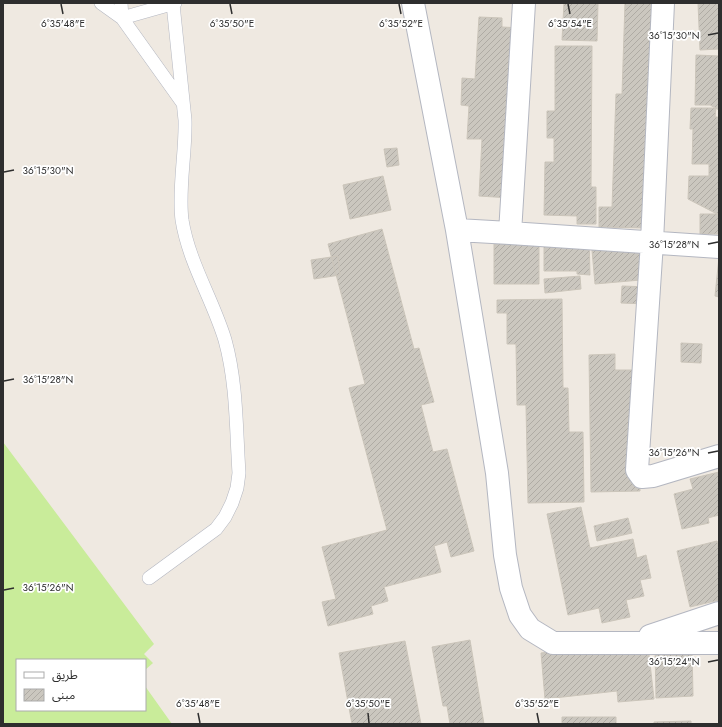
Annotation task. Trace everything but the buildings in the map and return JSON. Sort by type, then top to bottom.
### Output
[{"type":"street","points":[[413,3],[457,230],[497,473],[504,555],[511,588],[520,615],[530,629],[553,643],[719,643]]},
{"type":"street","points":[[510,233],[524,3]]},
{"type":"street","points":[[663,3],[652,242],[638,470],[642,478],[719,456]]},
{"type":"street","points":[[457,230],[719,247]]},
{"type":"street","points":[[633,642],[719,613]]},
{"type":"lane","points":[[101,3],[122,18],[183,103]]},
{"type":"lane","points":[[121,3],[122,18]]},
{"type":"lane","points":[[122,18],[174,4],[186,137],[181,201],[182,219],[192,256],[220,323],[227,349],[233,382],[239,473],[237,488],[232,503],[225,517],[216,529],[149,578]]},
{"type":"green space","points":[[3,442],[154,644],[144,654],[153,663],[146,669],[146,659],[16,659],[16,711],[146,711],[146,687],[172,724],[3,724]]}]
